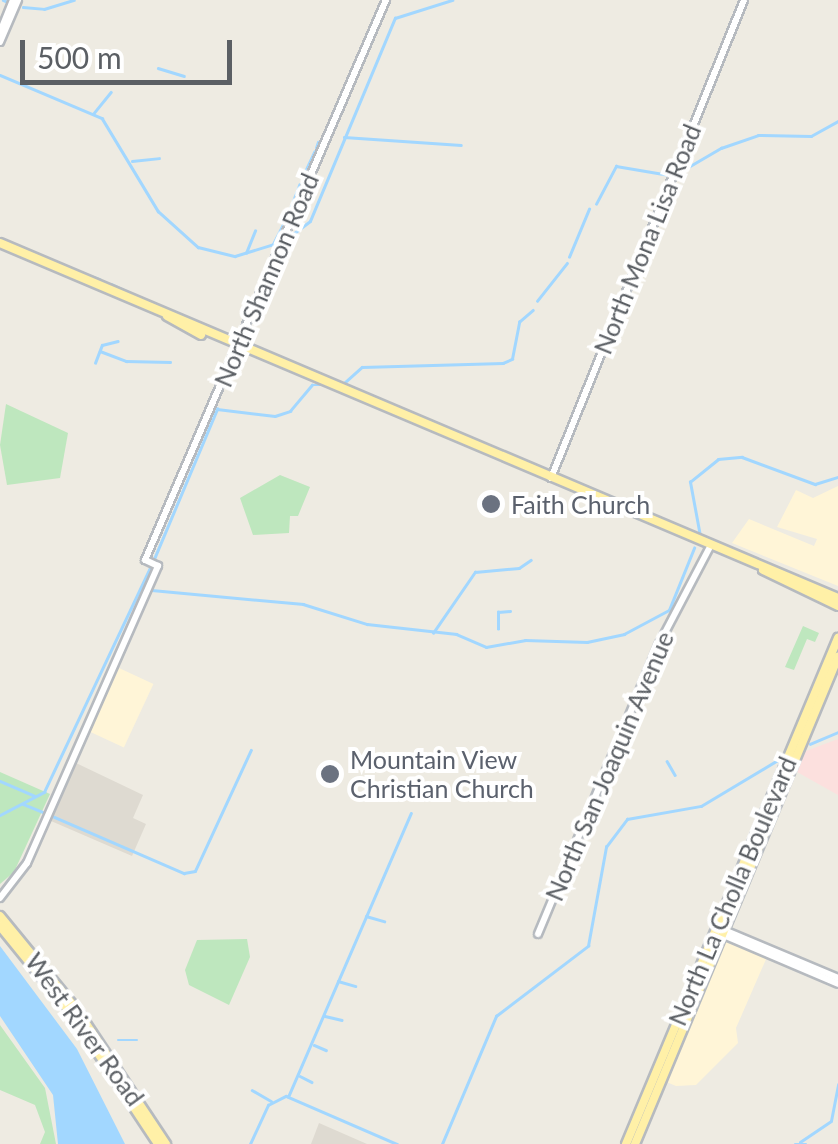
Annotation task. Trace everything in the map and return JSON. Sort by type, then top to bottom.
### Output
[{"type":"main road","points":[[0,243],[710,548],[838,598]]},
{"type":"main road","points":[[465,444],[589,496]]},
{"type":"main road","points":[[760,567],[838,606]]},
{"type":"main road","name":"North La Cholla Boulevard","points":[[635,1144],[838,638]]},
{"type":"main road","name":"North La Cholla Boulevard","points":[[626,1144],[838,658]]},
{"type":"main road","name":"West River Road","points":[[0,916],[71,1002],[121,1083]]},
{"type":"main road","name":"West River Road","points":[[0,926],[61,998],[162,1144]]},
{"type":"street","points":[[0,38],[15,0]]},
{"type":"street","name":"North Shannon Road","points":[[0,898],[27,863],[158,566],[145,560],[386,0]]},
{"type":"street","name":"North Mona Lisa Road","points":[[552,478],[744,0]]},
{"type":"street","name":"North San Joaquin Avenue","points":[[538,934],[659,644],[710,548]]},
{"type":"street","points":[[720,931],[838,981]]},
{"type":"shaded area","points":[[838,486],[838,586],[732,543],[749,519],[814,546],[817,539],[777,527],[796,490],[813,498]]},
{"type":"shaded area","points":[[119,668],[153,684],[124,748],[89,731]]},
{"type":"shaded area","points":[[838,739],[838,795],[797,772],[806,751]]},
{"type":"shaded area","points":[[76,763],[143,795],[133,818],[146,824],[132,856],[51,821]]},
{"type":"shaded area","points":[[725,939],[767,957],[736,1028],[738,1043],[696,1085],[676,1086],[664,1081]]},
{"type":"shaded area","points":[[319,1123],[367,1144],[311,1144]]},
{"type":"green space","points":[[6,404],[68,433],[60,478],[7,485],[0,445]]},
{"type":"green space","points":[[280,475],[310,487],[298,516],[290,516],[289,533],[253,535],[240,498]]},
{"type":"green space","points":[[803,626],[819,633],[815,642],[807,639],[794,670],[785,667]]},
{"type":"green space","points":[[0,772],[50,794],[14,872],[0,884]]},
{"type":"green space","points":[[247,939],[250,957],[229,1005],[189,985],[185,970],[197,940]]},
{"type":"green space","points":[[0,1025],[45,1088],[56,1144],[40,1144],[45,1132],[35,1105],[0,1090]]},
{"type":"water","points":[[0,946],[77,1049],[125,1144],[58,1144],[53,1095],[0,1016]]},
{"type":"waterway","points":[[3,0],[8,2]]},
{"type":"waterway","points":[[23,7],[44,9],[74,0]]},
{"type":"waterway","points":[[285,240],[310,221],[395,18],[452,0]]},
{"type":"waterway","points":[[158,68],[184,76]]},
{"type":"waterway","points":[[0,75],[102,118],[158,211],[198,247],[235,256],[277,243]]},
{"type":"waterway","points":[[93,114],[111,92]]},
{"type":"waterway","points":[[678,173],[721,148],[758,135],[811,136],[838,121]]},
{"type":"waterway","points":[[344,137],[461,145]]},
{"type":"waterway","points":[[316,148],[318,142]]},
{"type":"waterway","points":[[302,178],[314,152]]},
{"type":"waterway","points":[[132,161],[159,158]]},
{"type":"waterway","points":[[596,204],[616,166],[670,175]]},
{"type":"waterway","points":[[290,209],[299,185]]},
{"type":"waterway","points":[[569,257],[589,209]]},
{"type":"waterway","points":[[273,244],[286,219]]},
{"type":"waterway","points":[[246,253],[255,231]]},
{"type":"waterway","points":[[282,261],[291,240]]},
{"type":"waterway","points":[[537,301],[567,263]]},
{"type":"waterway","points":[[88,275],[99,279]]},
{"type":"waterway","points":[[111,284],[132,294]]},
{"type":"waterway","points":[[140,297],[148,301]]},
{"type":"waterway","points":[[343,384],[362,367],[503,363],[512,359],[519,322],[533,310]]},
{"type":"waterway","points":[[95,363],[102,345],[118,341]]},
{"type":"waterway","points":[[100,351],[126,361],[170,362]]},
{"type":"waterway","points":[[154,559],[217,409],[275,416],[290,411],[312,385],[325,385]]},
{"type":"waterway","points":[[700,536],[690,482],[718,459],[742,457],[815,484],[838,477]]},
{"type":"waterway","points":[[141,589],[303,604],[367,624],[456,634],[486,647],[525,640],[587,642],[624,634],[669,610],[694,548]]},
{"type":"waterway","points":[[433,633],[475,572],[519,568],[531,560]]},
{"type":"waterway","points":[[0,815],[44,792],[150,568]]},
{"type":"waterway","points":[[498,629],[498,612],[510,611]]},
{"type":"waterway","points":[[810,744],[838,732]]},
{"type":"waterway","points":[[52,816],[184,873],[195,871],[251,750]]},
{"type":"waterway","points":[[442,1144],[496,1016],[588,946],[606,847],[627,819],[701,806],[778,760]]},
{"type":"waterway","points":[[667,761],[675,775]]},
{"type":"waterway","points":[[0,781],[35,796]]},
{"type":"waterway","points":[[23,804],[45,813]]},
{"type":"waterway","points":[[288,1097],[411,813]]},
{"type":"waterway","points":[[366,916],[384,921]]},
{"type":"waterway","points":[[338,981],[355,986]]},
{"type":"waterway","points":[[325,1016],[342,1020]]},
{"type":"waterway","points":[[118,1040],[137,1040]]},
{"type":"waterway","points":[[314,1045],[326,1050]]},
{"type":"waterway","points":[[300,1076],[312,1082]]},
{"type":"waterway","points":[[800,1142],[831,1121],[838,1085]]},
{"type":"waterway","points":[[252,1090],[271,1101]]},
{"type":"waterway","points":[[250,1144],[268,1105],[286,1096],[397,1144]]},
{"type":"waterway","points":[[795,1144],[806,1144]]},
{"type":"place","name":"Faith Church","points":[[491,504]]},
{"type":"place","name":"Mountain View Christian Church","points":[[330,774]]}]
